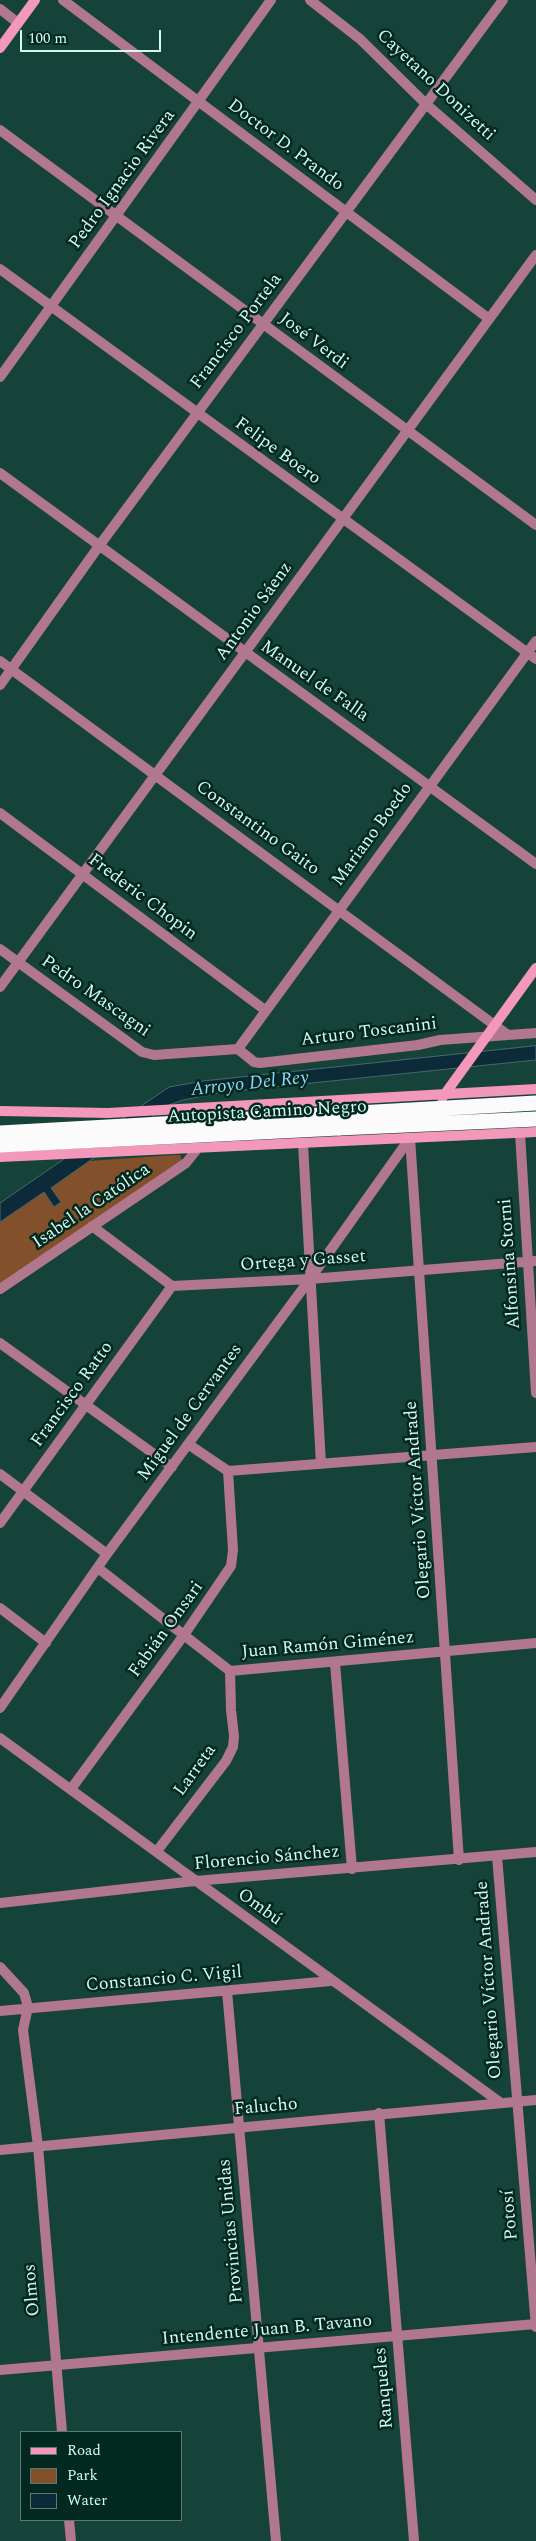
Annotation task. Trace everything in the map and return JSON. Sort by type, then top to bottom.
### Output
[{"type":"highway","name":"Autopista Camino Negro","points":[[0,1145],[148,1137],[536,1103]]},
{"type":"highway","name":"Autopista Camino Negro","points":[[0,1133],[49,1143],[158,1125],[536,1119]]},
{"type":"street","points":[[0,48],[35,0]]},
{"type":"street","name":"Doctor D. Prando","points":[[63,0],[488,318]]},
{"type":"street","name":"Pedro Ignacio Rivera","points":[[0,377],[271,0]]},
{"type":"street","name":"Cayetano Donizetti","points":[[310,0],[360,38],[426,104],[536,200]]},
{"type":"street","name":"Francisco Portela","points":[[0,685],[99,546],[503,0]]},
{"type":"street","points":[[0,10],[18,23]]},
{"type":"street","name":"José Verdi","points":[[0,130],[406,432],[536,525]]},
{"type":"street","name":"Antonio Sáenz","points":[[0,987],[157,776],[244,652],[343,520],[488,318],[536,255]]},
{"type":"street","name":"Felipe Boero","points":[[0,269],[343,520],[532,655]]},
{"type":"street","name":"Manuel de Falla","points":[[0,473],[536,864]]},
{"type":"street","name":"Mariano Boedo","points":[[238,1049],[430,785],[532,655],[536,641]]},
{"type":"street","name":"Constantino Gaito","points":[[0,661],[495,1023],[508,1035]]},
{"type":"street","name":"Frederic Chopin","points":[[0,813],[265,1010]]},
{"type":"street","name":"Pedro Mascagni","points":[[0,949],[142,1052],[154,1055],[238,1049]]},
{"type":"street","points":[[410,1138],[444,1096],[536,968]]},
{"type":"street","name":"Arturo Toscanini","points":[[238,1049],[254,1062],[260,1063],[486,1036],[536,1033]]},
{"type":"street","points":[[0,1111],[108,1112],[444,1096],[536,1089]]},
{"type":"street","points":[[0,1158],[49,1143],[125,1150],[303,1144],[536,1132]]},
{"type":"street","name":"Alfonsina Storni","points":[[520,1134],[531,1261],[536,1393]]},
{"type":"street","name":"Olegario Víctor Andrade","points":[[410,1138],[447,1652],[459,1860]]},
{"type":"street","name":"Miguel de Cervantes","points":[[0,1708],[107,1554],[310,1279],[410,1138]]},
{"type":"street","points":[[303,1144],[321,1464]]},
{"type":"street","name":"Isabel la Católica","points":[[0,1290],[186,1163],[198,1148]]},
{"type":"street","points":[[92,1226],[172,1286]]},
{"type":"street","name":"Ortega y Gasset","points":[[172,1286],[310,1279],[531,1261]]},
{"type":"street","name":"Francisco Ratto","points":[[0,1523],[172,1286]]},
{"type":"street","points":[[0,1343],[172,1467]]},
{"type":"street","points":[[188,1444],[228,1472],[536,1447]]},
{"type":"street","name":"Fabián Onsari","points":[[71,1789],[224,1579],[233,1558],[228,1472]]},
{"type":"street","points":[[0,1474],[107,1554]]},
{"type":"street","name":"Juan Ramón Giménez","points":[[98,1568],[230,1670],[536,1643]]},
{"type":"street","points":[[0,1608],[46,1642]]},
{"type":"street","points":[[335,1662],[352,1869]]},
{"type":"street","name":"Larreta","points":[[157,1851],[226,1762],[233,1747],[230,1670]]},
{"type":"street","name":"Ombú","points":[[0,1738],[501,2103]]},
{"type":"street","name":"Florencio Sánchez","points":[[0,1903],[195,1881],[536,1852]]},
{"type":"street","name":"Olegario Víctor Andrade","points":[[497,1856],[516,2102]]},
{"type":"street","points":[[0,1967],[24,1993],[28,2007]]},
{"type":"street","name":"Constancio C. Vigil","points":[[0,2011],[331,1981]]},
{"type":"street","name":"Provincias Unidas","points":[[227,1991],[276,2541]]},
{"type":"street","name":"Olmos","points":[[28,2007],[23,2030],[38,2146],[62,2431]]},
{"type":"street","name":"Falucho","points":[[0,2150],[536,2100]]},
{"type":"street","name":"Potosí","points":[[516,2102],[532,2213],[536,2325]]},
{"type":"street","name":"Ranqueles","points":[[379,2114],[414,2541]]},
{"type":"street","name":"Intendente Juan B. Tavano","points":[[0,2370],[536,2325]]},
{"type":"street","points":[[69,2521],[70,2541]]},
{"type":"green space","points":[[180,1155],[182,1160],[0,1285],[0,1222],[44,1192],[61,1203],[51,1188],[89,1161]]},
{"type":"water","name":"Arroyo Del Rey","points":[[536,1046],[536,1060],[224,1092],[183,1100],[169,1105],[51,1188],[61,1202],[54,1207],[44,1192],[0,1222],[0,1203],[169,1087],[203,1081]]}]
